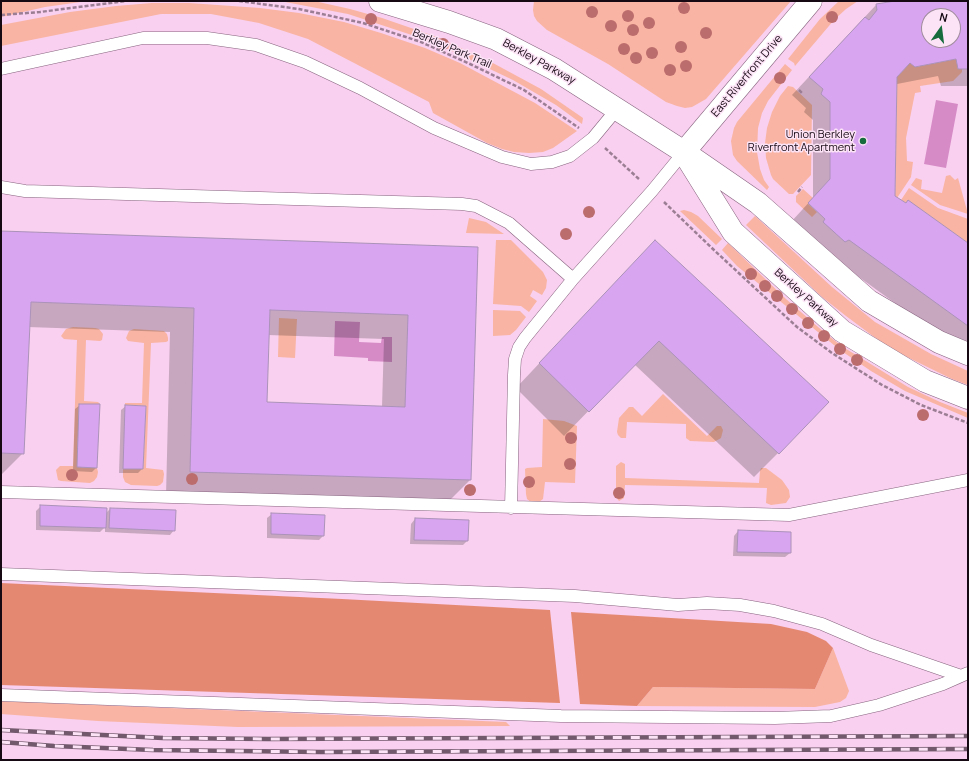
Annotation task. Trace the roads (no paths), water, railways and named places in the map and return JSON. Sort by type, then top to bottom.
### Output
[{"type":"main road","name":"Berkley Parkway","points":[[380,1],[450,22],[496,39],[554,69],[684,152],[758,203],[870,301],[939,342],[968,354]]},
{"type":"main road","name":"East Riverfront Drive","points":[[684,152],[811,1]]},
{"type":"main road","name":"Berkley Parkway","points":[[684,152],[732,232],[842,331],[925,381],[968,398]]},
{"type":"lane","points":[[1,69],[143,38],[207,38],[256,45],[305,62],[360,88],[434,128],[502,157],[530,164],[552,162],[570,156],[593,138],[617,109]]},
{"type":"lane","points":[[511,508],[515,359],[519,347],[573,279],[652,191],[684,152]]},
{"type":"lane","points":[[1,187],[26,191],[454,204],[476,206],[509,223],[573,279]]},
{"type":"lane","points":[[1,492],[789,515],[968,480]]},
{"type":"lane","points":[[1,574],[574,596],[678,605],[707,603],[740,605],[774,611],[822,624],[872,645],[964,674]]},
{"type":"lane","points":[[1,695],[560,716],[775,718],[831,716],[879,705],[944,684],[964,674]]},
{"type":"railway","points":[[1,730],[163,738],[268,739],[968,736]]},
{"type":"railway","points":[[1,742],[54,746],[153,750],[321,752],[968,749]]},
{"type":"place","name":"Union Berkley Riverfront Apartment","points":[[863,141]]}]
